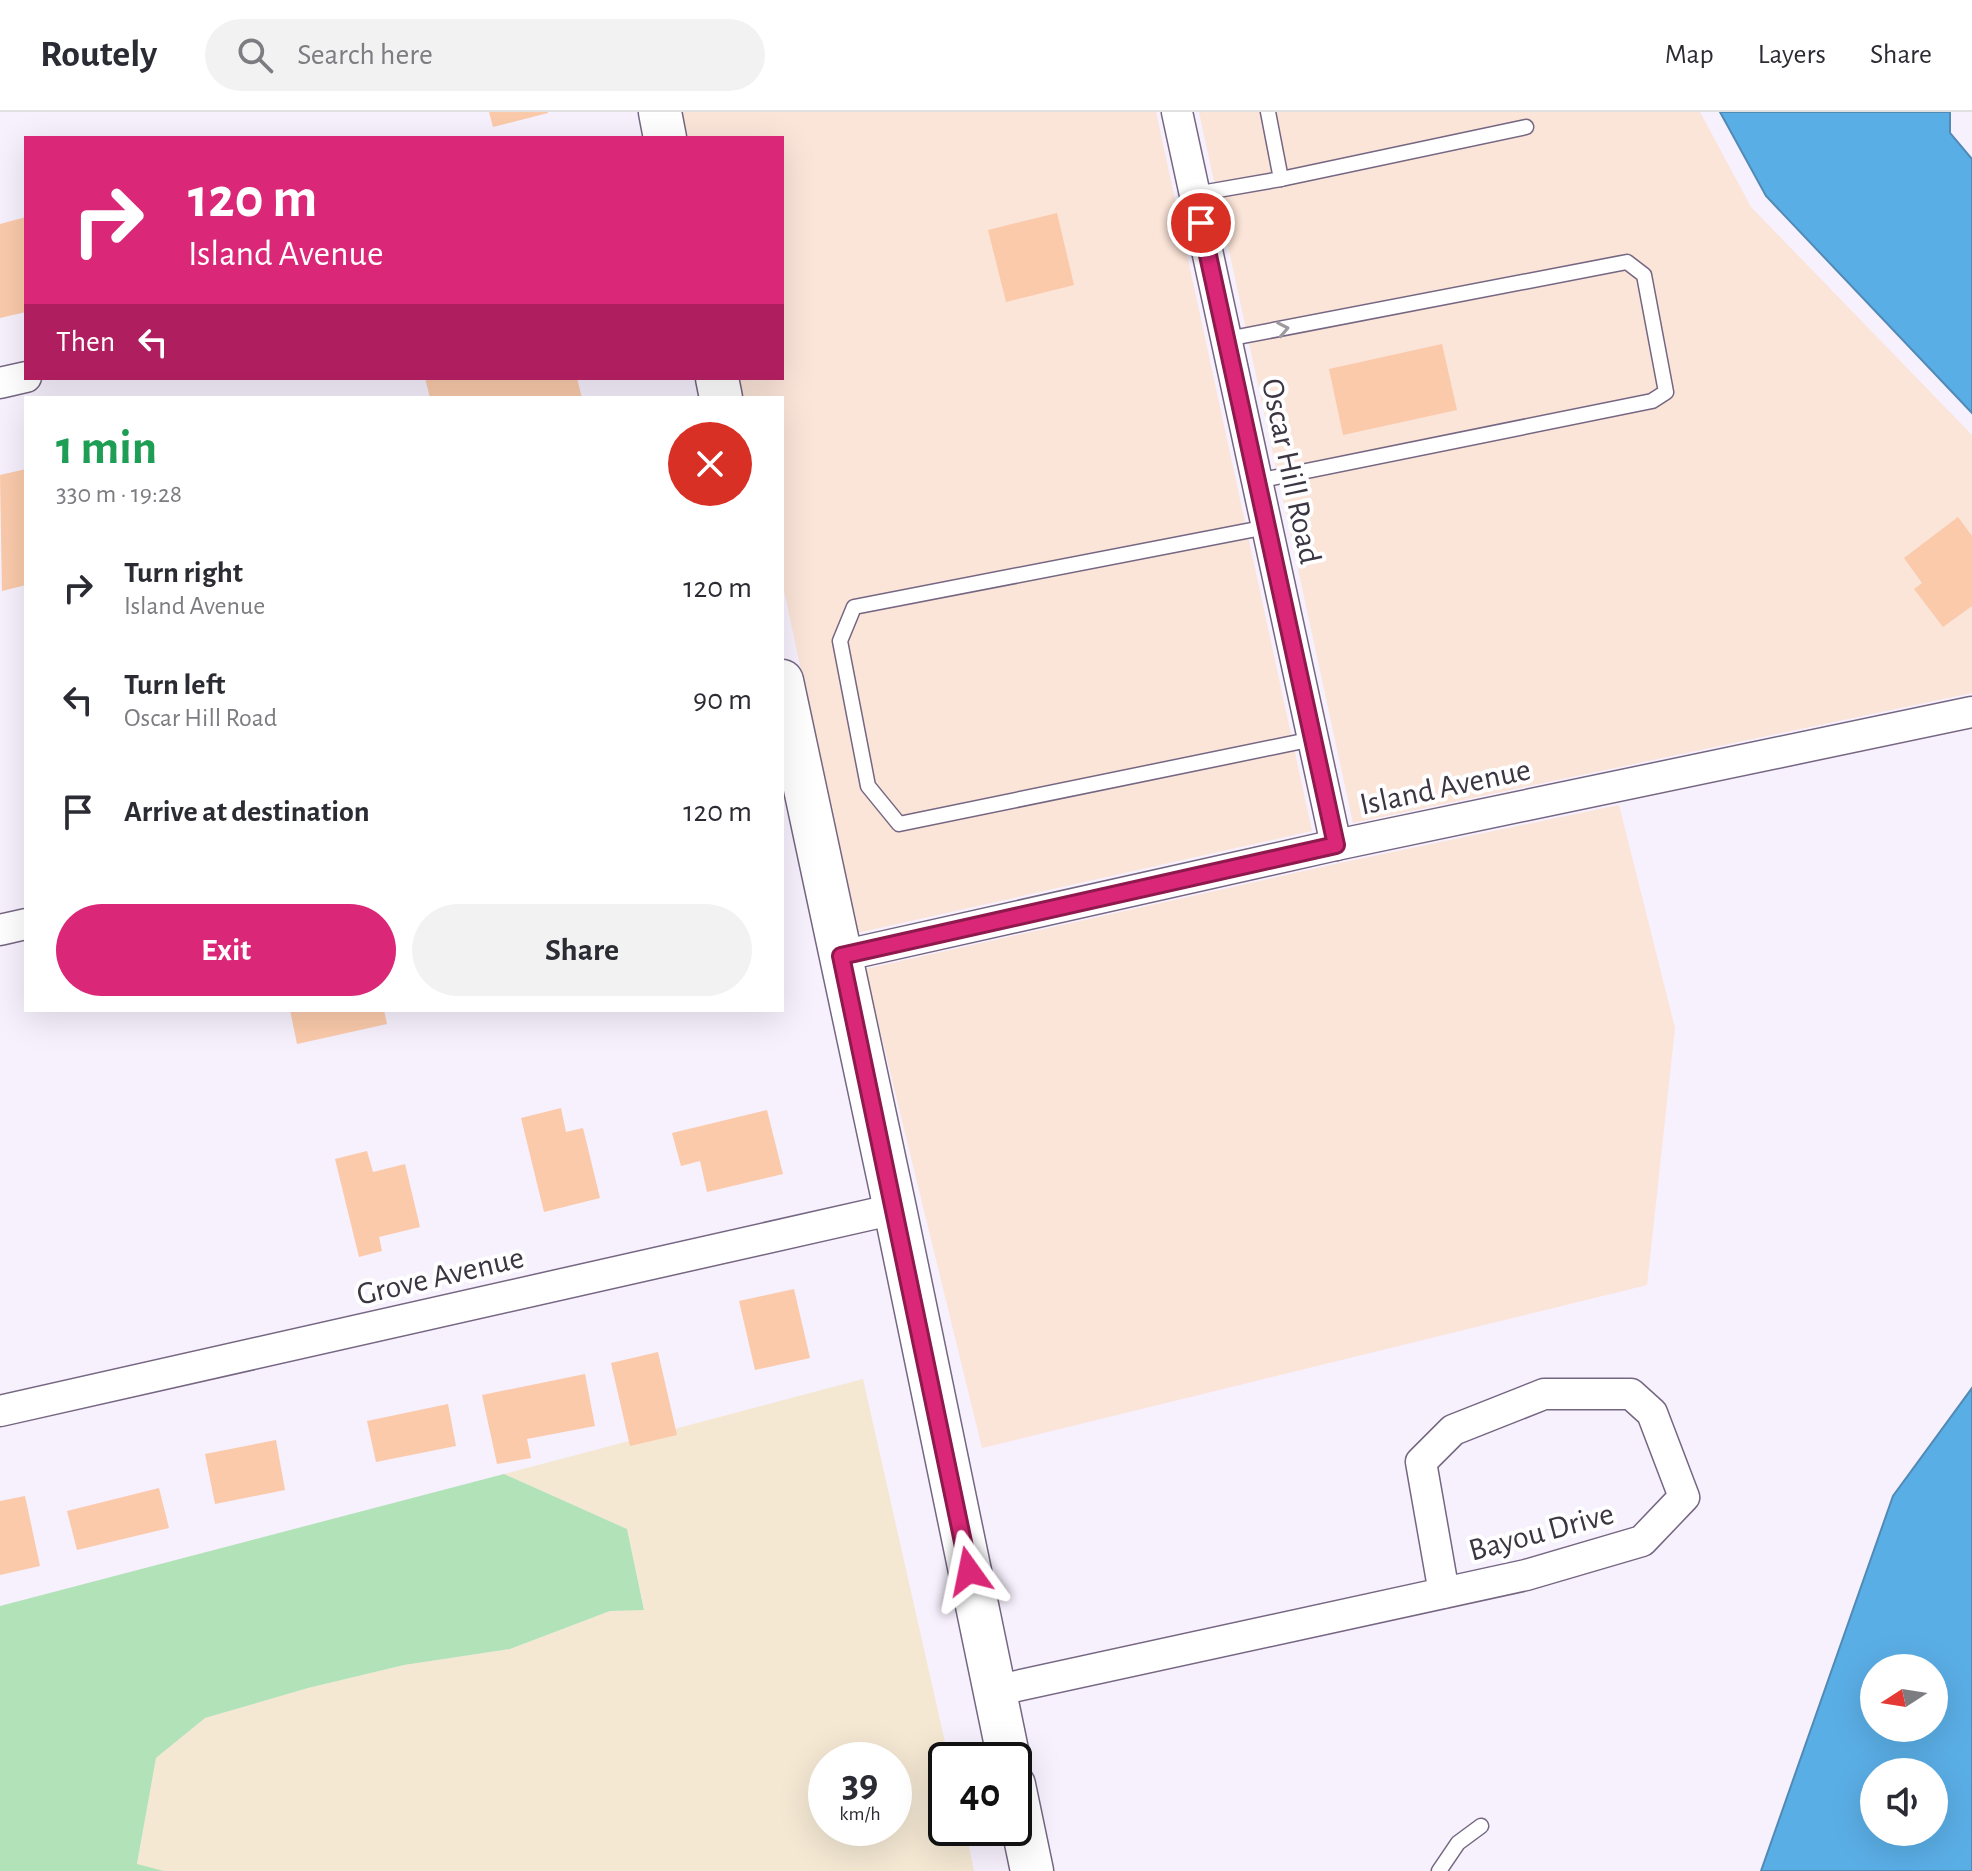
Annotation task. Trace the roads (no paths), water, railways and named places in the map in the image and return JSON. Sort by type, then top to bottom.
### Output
[{"type":"street","points":[[660,112],[665,136]]},
{"type":"street","name":"Oscar Hill Road","points":[[1177,112],[1336,845]]},
{"type":"street","points":[[0,383],[24,377]]},
{"type":"street","points":[[784,700],[789,747],[841,956],[1005,1742]]},
{"type":"street","name":"Island Avenue","points":[[841,956],[1336,845],[1972,712]]},
{"type":"street","points":[[0,930],[24,924]]},
{"type":"street","name":"Grove Avenue","points":[[0,1411],[895,1209]]},
{"type":"street","name":"Bayou Drive","points":[[994,1691],[1444,1593],[1526,1575],[1642,1541],[1684,1497],[1652,1413],[1631,1394],[1544,1394],[1453,1430],[1421,1462],[1444,1593]]},
{"type":"street","points":[[1027,1846],[1032,1871]]},
{"type":"lane","points":[[1268,112],[1281,179]]},
{"type":"lane","points":[[1195,194],[1526,127]]},
{"type":"lane","points":[[1227,339],[1627,262],[1644,275],[1666,392],[1652,401],[1257,481]]},
{"type":"lane","points":[[1267,527],[854,607],[840,641],[868,786],[899,824],[1313,739]]},
{"type":"lane","points":[[1439,1871],[1458,1843],[1481,1826]]},
{"type":"water","points":[[1720,112],[1950,112],[1950,133],[1972,159],[1972,413],[1766,196]]},
{"type":"water","points":[[1972,1388],[1972,1871],[1761,1871],[1893,1496]]}]
